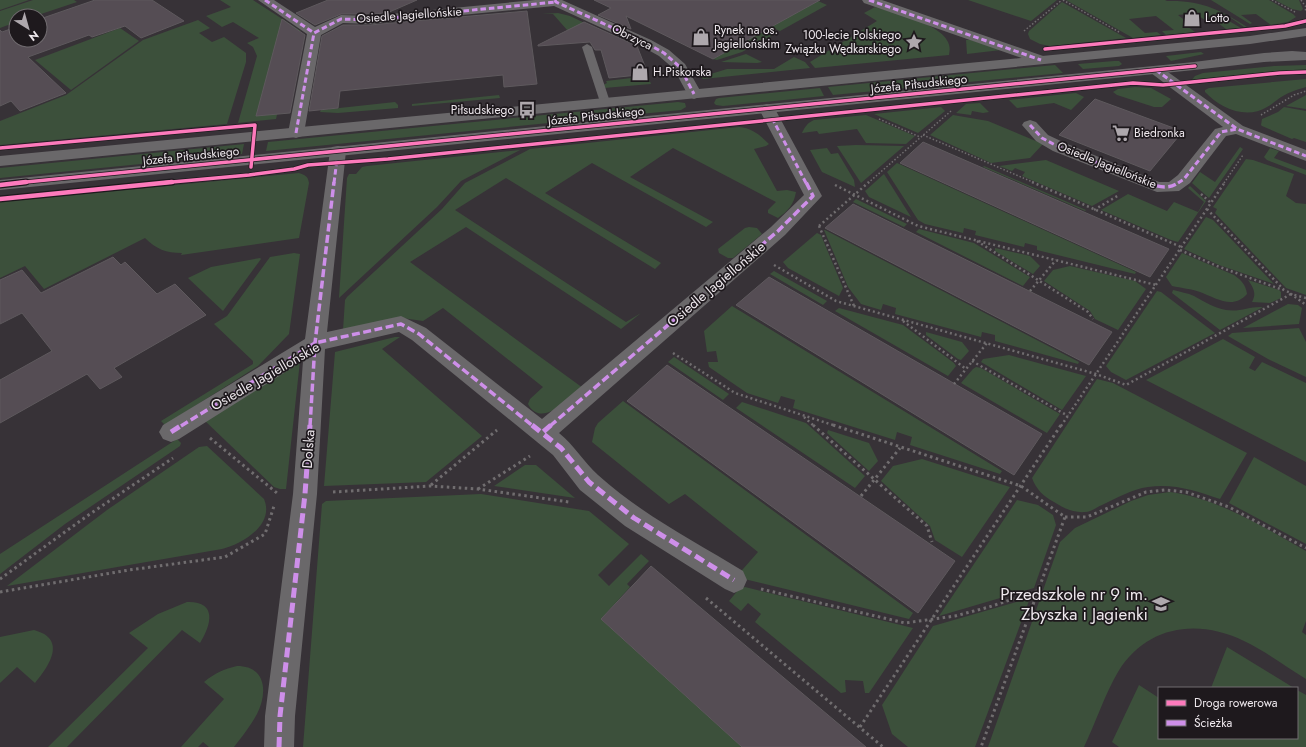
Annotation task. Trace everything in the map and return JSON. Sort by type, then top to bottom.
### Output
[{"type":"street","points":[[265,0],[314,34],[296,132]]},
{"type":"street","points":[[869,0],[1041,60]]},
{"type":"street","name":"Osiedle Jagiellońskie","points":[[314,34],[341,19],[370,20],[555,1]]},
{"type":"street","name":"Obrzyca","points":[[555,1],[646,43],[664,54],[680,67],[694,94]]},
{"type":"street","name":"Józefa Piłsudskiego","points":[[0,161],[1268,38],[1306,32]]},
{"type":"street","name":"Józefa Piłsudskiego","points":[[1268,38],[1306,39]]},
{"type":"street","points":[[1135,51],[1156,70],[1237,129],[1306,156]]},
{"type":"street","name":"Józefa Piłsudskiego","points":[[0,185],[1156,70],[1271,56],[1306,56]]},
{"type":"street","points":[[694,94],[703,115]]},
{"type":"street","name":"Osiedle Jagiellońskie","points":[[542,433],[778,231],[813,196],[767,109]]},
{"type":"street","name":"Osiedle Jagiellońskie","points":[[1030,125],[1042,138],[1059,147],[1157,187],[1173,187],[1184,179],[1221,132],[1237,129]]},
{"type":"street","name":"Dolska","points":[[279,747],[280,716],[305,494],[315,343],[338,151]]},
{"type":"street","name":"Osiedle Jagiellońskie","points":[[171,432],[315,343],[401,324],[418,334],[561,448],[590,482],[634,518],[734,580]]},
{"type":"lane","points":[[587,47],[605,102]]},
{"type":"path","points":[[1021,34],[1062,0],[1122,34]]},
{"type":"path","points":[[1272,0],[1296,13]]},
{"type":"path","points":[[1259,116],[1273,110],[1294,95],[1306,91]]},
{"type":"path","points":[[874,116],[1094,210],[1217,266],[1284,290],[1306,305]]},
{"type":"path","points":[[860,728],[928,623],[1245,152]]},
{"type":"path","points":[[828,182],[918,226],[1156,285]]},
{"type":"path","points":[[1094,210],[1123,193]]},
{"type":"path","points":[[1207,209],[1284,290]]},
{"type":"path","points":[[819,226],[854,306]]},
{"type":"path","points":[[974,240],[1088,312],[1093,319]]},
{"type":"path","points":[[1030,291],[1056,260]]},
{"type":"path","points":[[773,265],[836,301],[1096,374],[1126,385],[1291,294],[1306,298]]},
{"type":"path","points":[[901,319],[966,369]]},
{"type":"path","points":[[954,384],[987,343]]},
{"type":"path","points":[[673,352],[735,393],[900,448],[1021,486],[1066,517],[1087,517],[1128,498],[1144,493],[1159,489],[1174,490],[1196,495],[1242,513],[1306,548]]},
{"type":"path","points":[[972,361],[1068,416]]},
{"type":"path","points":[[802,415],[927,526],[932,542]]},
{"type":"path","points":[[430,486],[502,426]]},
{"type":"path","points":[[207,435],[277,493]]},
{"type":"path","points":[[861,496],[900,448]]},
{"type":"path","points":[[478,489],[535,453]]},
{"type":"path","points":[[0,579],[87,516],[179,454]]},
{"type":"path","points":[[981,747],[1066,517]]},
{"type":"path","points":[[734,580],[754,587],[905,623],[928,623],[1004,603],[1038,591]]},
{"type":"path","points":[[700,594],[883,747]]},
{"type":"green space","points":[[0,0],[29,0],[0,10]]},
{"type":"green space","points":[[33,0],[74,0],[77,2],[48,12],[48,8],[9,8]]},
{"type":"green space","points":[[220,0],[253,0],[301,31],[297,32],[276,119],[238,123],[257,56],[253,47],[247,43],[259,38],[233,22],[222,27],[206,16],[231,7]]},
{"type":"green space","points":[[968,0],[1057,0],[1031,21]]},
{"type":"green space","points":[[1066,0],[1165,0],[1190,2],[1219,11],[1228,16],[1222,17],[1241,28],[1226,29],[1214,20],[1206,21],[1195,13],[1178,15],[1188,23],[1184,24],[1195,32],[1166,35],[1162,31],[1174,30],[1156,16],[1129,19],[1145,33],[1157,32],[1161,35],[1133,38]]},
{"type":"green space","points":[[1211,0],[1269,0],[1296,17],[1288,22],[1271,25],[1256,14],[1241,15],[1252,23],[1250,24]]},
{"type":"green space","points":[[1275,0],[1299,0],[1303,9],[1301,11],[1292,9]]},
{"type":"green space","points":[[818,1],[827,5],[780,31],[771,27]]},
{"type":"green space","points":[[1062,2],[1126,38],[1050,46],[1040,44],[1030,39],[1028,34],[1029,31]]},
{"type":"green space","points":[[875,7],[910,18],[935,29],[944,36],[949,45],[949,55],[815,68],[810,62],[877,21],[864,13]]},
{"type":"green space","points":[[8,8],[8,25],[0,28],[0,11]]},
{"type":"green space","points":[[558,13],[570,16],[593,27],[568,31],[553,14],[542,14]]},
{"type":"green space","points":[[1228,16],[1247,27],[1244,27]]},
{"type":"green space","points":[[198,20],[210,28],[199,33],[212,42],[224,37],[246,53],[246,62],[227,124],[0,145],[0,121],[66,95],[143,40]]},
{"type":"green space","points":[[120,28],[139,41],[71,90],[35,60]]},
{"type":"green space","points":[[766,29],[775,34],[742,52],[717,60],[713,59]]},
{"type":"green space","points":[[966,40],[971,40],[1001,50],[967,54]]},
{"type":"green space","points":[[1201,52],[1204,54],[1171,61],[1166,56]]},
{"type":"green space","points":[[746,54],[762,62],[721,62]]},
{"type":"green space","points":[[794,57],[805,62],[810,68],[703,79],[701,77],[727,69],[774,69]]},
{"type":"green space","points":[[1119,61],[1122,64],[1119,66],[1083,69],[1078,64]]},
{"type":"green space","points":[[1055,65],[1063,73],[833,95],[828,87]]},
{"type":"green space","points":[[1306,65],[1306,71],[1284,71],[1191,81],[1195,76],[1203,73],[1274,66]]},
{"type":"green space","points":[[648,76],[651,84],[604,88],[603,85],[607,83],[606,81]]},
{"type":"green space","points":[[1306,79],[1306,87],[1287,94],[1259,111],[1242,112],[1234,110],[1218,103],[1205,92],[1205,90],[1209,88]]},
{"type":"green space","points":[[1135,87],[1151,88],[1171,99],[1162,107],[1154,107],[1117,95],[1113,92],[1118,89]]},
{"type":"green space","points":[[820,88],[824,96],[723,106],[716,105],[714,103],[716,99],[719,98]]},
{"type":"green space","points":[[1076,93],[1084,97],[1071,110],[1054,103],[1017,108],[1009,100]]},
{"type":"green space","points":[[499,95],[500,98],[412,106],[412,104]]},
{"type":"green space","points":[[1306,95],[1306,109],[1286,106]]},
{"type":"green space","points":[[395,102],[398,105],[398,108],[338,113],[320,112],[321,110]]},
{"type":"green space","points":[[678,102],[685,103],[686,107],[681,110],[266,151],[268,142]]},
{"type":"green space","points":[[980,103],[989,112],[983,113],[972,111],[971,115],[956,113],[966,104]]},
{"type":"green space","points":[[941,107],[945,111],[918,133],[874,114]]},
{"type":"green space","points":[[1284,107],[1306,111],[1306,142],[1294,138],[1292,139],[1261,125],[1262,119],[1278,112]]},
{"type":"green space","points":[[866,115],[915,136],[906,144],[866,143],[857,129],[819,134],[817,131],[802,133],[806,125],[814,120]]},
{"type":"green space","points":[[953,115],[988,121],[1043,144],[1030,158],[991,163],[930,135]]},
{"type":"green space","points":[[739,127],[756,132],[769,144],[754,149],[777,191],[787,190],[796,192],[790,207],[778,218],[768,213],[768,210],[776,202],[673,148],[630,177],[713,222],[706,227],[592,163],[545,193],[661,263],[655,269],[506,178],[455,210],[626,322],[641,313],[621,329],[466,227],[410,262],[583,388],[556,409],[548,413],[534,411],[528,404],[530,399],[543,387],[443,308],[423,321],[402,318],[343,330],[345,300],[347,297],[442,209],[465,183],[530,149]]},
{"type":"green space","points":[[244,144],[242,154],[0,178],[0,168]]},
{"type":"green space","points":[[837,146],[904,146],[861,183]]},
{"type":"green space","points":[[1240,147],[1243,149],[1209,198],[1192,183],[1200,172],[1215,182]]},
{"type":"green space","points":[[827,148],[831,154],[838,153],[854,180],[855,187],[822,172],[810,150]]},
{"type":"green space","points":[[1270,148],[1279,151],[1274,158],[1306,170],[1306,175],[1267,160],[1264,157]]},
{"type":"green space","points":[[520,150],[461,181],[437,207],[339,298],[347,178],[349,174],[356,174],[362,167],[367,166]]},
{"type":"green space","points":[[1246,159],[1294,174],[1286,196],[1296,203],[1306,204],[1306,295],[1286,288],[1215,213],[1217,209],[1213,207]]},
{"type":"green space","points":[[1046,160],[1119,191],[1092,206],[1022,176],[1025,172],[1015,168],[1012,171],[999,166]]},
{"type":"green space","points":[[897,163],[1136,272],[1135,274],[1037,250],[1037,246],[1025,243],[1024,247],[975,235],[976,231],[964,228],[963,233],[925,224],[918,220],[887,172]]},
{"type":"green space","points":[[984,166],[1086,210],[1085,211],[983,167]]},
{"type":"green space","points":[[299,173],[306,176],[309,183],[299,238],[181,255],[182,253],[162,250],[145,238],[44,289],[25,266],[0,278],[0,202]]},
{"type":"green space","points":[[884,174],[911,217],[869,197],[865,191]]},
{"type":"green space","points":[[1190,186],[1206,201],[1178,242],[1101,210],[1128,194],[1167,211],[1174,202],[1198,212],[1204,202],[1188,188]]},
{"type":"green space","points":[[856,199],[907,224],[904,227],[853,202]]},
{"type":"green space","points":[[1206,217],[1213,220],[1274,284],[1219,265],[1184,249]]},
{"type":"green space","points":[[745,228],[757,228],[762,234],[733,258],[728,258],[719,253],[718,249]]},
{"type":"green space","points":[[919,229],[974,243],[1030,277],[1023,286],[916,232]]},
{"type":"green space","points":[[824,230],[1079,362],[1078,364],[995,341],[995,335],[982,332],[981,337],[895,314],[896,308],[883,304],[881,310],[861,304],[848,287]]},
{"type":"green space","points":[[817,233],[821,235],[843,288],[839,296],[788,268],[783,262]]},
{"type":"green space","points":[[995,248],[1030,256],[1040,266],[1033,274],[995,251]]},
{"type":"green space","points":[[294,253],[300,254],[289,334],[258,366],[165,425],[161,421],[253,364],[253,361],[214,324],[227,316],[270,257]]},
{"type":"green space","points":[[1182,253],[1234,275],[1243,283],[1247,294],[1242,299],[1230,302],[1197,291],[1172,286],[1166,277]]},
{"type":"green space","points":[[261,259],[223,311],[188,278],[211,267]]},
{"type":"green space","points":[[1070,266],[1135,281],[1146,289],[1118,330],[1095,319],[1090,311],[1044,281],[1053,270]]},
{"type":"green space","points":[[774,271],[827,301],[823,305],[770,274]]},
{"type":"green space","points":[[1248,280],[1279,290],[1281,292],[1281,298],[1270,303],[1252,302],[1254,293]]},
{"type":"green space","points":[[1173,290],[1192,295],[1226,310],[1263,307],[1220,330],[1172,293]]},
{"type":"green space","points":[[1157,291],[1161,292],[1215,333],[1126,380],[1111,372],[1106,366]]},
{"type":"green space","points":[[1288,304],[1298,305],[1302,308],[1299,324],[1243,328]]},
{"type":"green space","points":[[732,306],[1002,471],[1000,474],[910,445],[912,437],[897,432],[895,440],[793,408],[795,400],[781,396],[778,403],[747,393],[709,367],[708,362],[718,362],[716,351],[707,352],[704,331]]},
{"type":"green space","points":[[839,308],[903,325],[956,366],[948,376],[835,311]]},
{"type":"green space","points":[[1299,328],[1306,342],[1306,377],[1268,359],[1228,336],[1232,333]]},
{"type":"green space","points":[[926,332],[962,342],[969,351],[961,360],[958,359],[926,335]]},
{"type":"green space","points":[[400,337],[382,349],[482,436],[426,482],[324,486],[335,352]]},
{"type":"green space","points":[[1223,339],[1255,357],[1249,368],[1255,371],[1262,362],[1306,383],[1306,462],[1146,380]]},
{"type":"green space","points":[[1009,355],[1086,376],[1062,410],[981,362],[983,359]]},
{"type":"green space","points":[[674,357],[729,394],[723,400],[668,362]]},
{"type":"green space","points":[[300,361],[286,489],[280,489],[274,487],[203,419]]},
{"type":"green space","points":[[976,367],[981,368],[1060,414],[1047,433],[961,383]]},
{"type":"green space","points":[[1097,379],[1113,383],[1247,453],[1220,499],[1185,488],[1157,486],[1130,492],[1092,510],[1081,512],[1069,510],[1040,492],[1032,478]]},
{"type":"green space","points":[[623,401],[913,613],[909,619],[736,577],[758,552],[685,494],[669,504],[592,442],[595,428],[598,423]]},
{"type":"green space","points":[[742,402],[806,423],[865,476],[855,488],[736,408]]},
{"type":"green space","points":[[828,430],[869,443],[878,461],[869,471],[827,433]]},
{"type":"green space","points":[[177,439],[181,443],[180,446],[65,524],[0,574],[0,554]]},
{"type":"green space","points":[[207,446],[264,499],[266,508],[265,517],[255,532],[247,538],[239,543],[222,549],[7,586],[107,510],[199,447]]},
{"type":"green space","points":[[1254,457],[1306,486],[1306,544],[1229,503]]},
{"type":"green space","points":[[922,459],[1010,487],[962,557],[935,540],[930,526],[881,481],[893,466]]},
{"type":"green space","points":[[525,465],[536,465],[575,498],[494,486]]},
{"type":"green space","points":[[1170,492],[1224,507],[1306,551],[1306,621],[1302,632],[1306,635],[1306,679],[1260,649],[1226,634],[1208,630],[1191,629],[1174,631],[1158,636],[1143,645],[1130,657],[1118,672],[1104,699],[1084,747],[988,747],[1060,542],[1075,528],[1131,501],[1148,495]]},
{"type":"green space","points":[[481,494],[589,511],[629,544],[598,575],[609,586],[641,554],[649,561],[627,584],[630,587],[601,619],[742,747],[303,747],[322,504],[326,501]]},
{"type":"green space","points":[[1017,500],[1038,505],[1053,515],[1056,525],[1034,588],[939,616]]},
{"type":"green space","points":[[745,587],[913,628],[869,693],[865,693],[863,681],[845,680],[846,692],[841,693],[755,622],[761,614],[748,603],[741,611],[729,601],[739,589]]},
{"type":"green space","points":[[1030,598],[975,747],[908,747],[892,734],[882,705],[933,626]]},
{"type":"green space","points":[[187,602],[203,605],[209,615],[207,628],[200,643],[182,630],[67,747],[48,747],[148,648],[129,633],[158,614]]},
{"type":"green space","points":[[34,630],[44,634],[53,646],[50,661],[41,676],[35,683],[17,667],[0,683],[0,637]]},
{"type":"green space","points":[[1227,647],[1292,687],[1211,687]]},
{"type":"green space","points":[[237,666],[247,667],[254,670],[259,675],[262,682],[263,697],[257,714],[249,727],[234,747],[209,747],[203,742],[198,747],[181,747],[224,699],[204,682],[228,668]]},
{"type":"green space","points":[[1139,685],[1158,697],[1158,739],[1298,739],[1298,691],[1306,695],[1306,747],[1119,747],[1112,742]]},
{"type":"building","points":[[95,0],[152,0],[184,21],[141,38],[125,26],[92,37],[89,35],[28,57],[66,93],[20,111],[11,101],[0,106],[0,30],[2,32],[8,30],[8,48],[48,48],[48,16]]},
{"type":"building","points":[[328,0],[417,0],[387,13],[341,14],[315,25],[296,13]]},
{"type":"building","name":"Rynek na os. Jagiellońskim","points":[[594,0],[820,0],[713,59],[626,16],[631,29],[598,15],[611,8]]},
{"type":"building","points":[[527,11],[537,84],[504,87],[503,75],[340,91],[338,108],[309,111],[322,36],[343,25],[370,25]]},
{"type":"building","points":[[282,19],[305,35],[290,113],[256,116]]},
{"type":"building","points":[[584,22],[637,46],[648,74],[609,78],[601,50],[595,50],[590,42],[538,46]]},
{"type":"building","name":"Biedronka","points":[[1095,99],[1183,131],[1150,171],[1059,135]]},
{"type":"building","points":[[923,142],[1169,249],[1150,277],[900,163]]},
{"type":"building","points":[[853,204],[1112,332],[1089,365],[825,228]]},
{"type":"building","points":[[113,257],[121,265],[125,262],[157,294],[175,284],[206,315],[114,368],[122,377],[100,389],[87,374],[0,423],[0,380],[52,351],[22,313],[0,324],[0,280],[22,270],[41,293]]},
{"type":"building","points":[[769,277],[1042,434],[1014,475],[736,305]]},
{"type":"building","points":[[667,365],[955,561],[918,613],[627,401]]},
{"type":"building","points":[[651,566],[866,747],[742,747],[601,619]]},
{"type":"marked path","points":[[265,0],[314,33]]},
{"type":"marked path","points":[[555,0],[556,2],[646,43],[664,53],[680,67],[694,94]]},
{"type":"marked path","points":[[869,0],[1041,60]]},
{"type":"marked path","points":[[296,133],[314,33],[341,19],[370,20],[556,2]]},
{"type":"marked path","points":[[1156,70],[1237,129],[1306,156]]},
{"type":"marked path","points":[[734,580],[634,518],[589,482],[561,448],[542,433],[778,231],[813,196],[772,118]]},
{"type":"marked path","points":[[1030,125],[1042,138],[1059,147],[1157,187],[1173,187],[1184,179],[1221,132],[1237,129]]},
{"type":"marked path","points":[[279,747],[280,716],[305,494],[315,343],[337,159]]},
{"type":"marked path","points":[[171,432],[315,343],[401,324],[419,334],[542,433]]},
{"type":"cycle path","points":[[1045,49],[1285,26],[1306,21]]},
{"type":"cycle path","points":[[0,185],[1195,66]]},
{"type":"cycle path","points":[[0,199],[249,175],[294,169],[308,165],[388,159],[1133,83],[1163,85],[1280,73],[1306,72]]},
{"type":"cycle path","points":[[0,148],[255,125],[251,167]]},
{"type":"place","name":"Lotto","points":[[1192,18]]},
{"type":"place","name":"Rynek na os. Jagiellońskim","points":[[701,37]]},
{"type":"place","name":"100-lecie Polskiego Związku Wędkarskiego","points":[[914,42]]},
{"type":"place","name":"H.Piskorska","points":[[640,72]]},
{"type":"place","name":"Piłsudskiego","points":[[527,110]]},
{"type":"place","name":"Biedronka","points":[[1121,133]]},
{"type":"place","name":"Przedszkole nr 9 im. Zbyszka i Jagienki","points":[[1161,604]]}]
